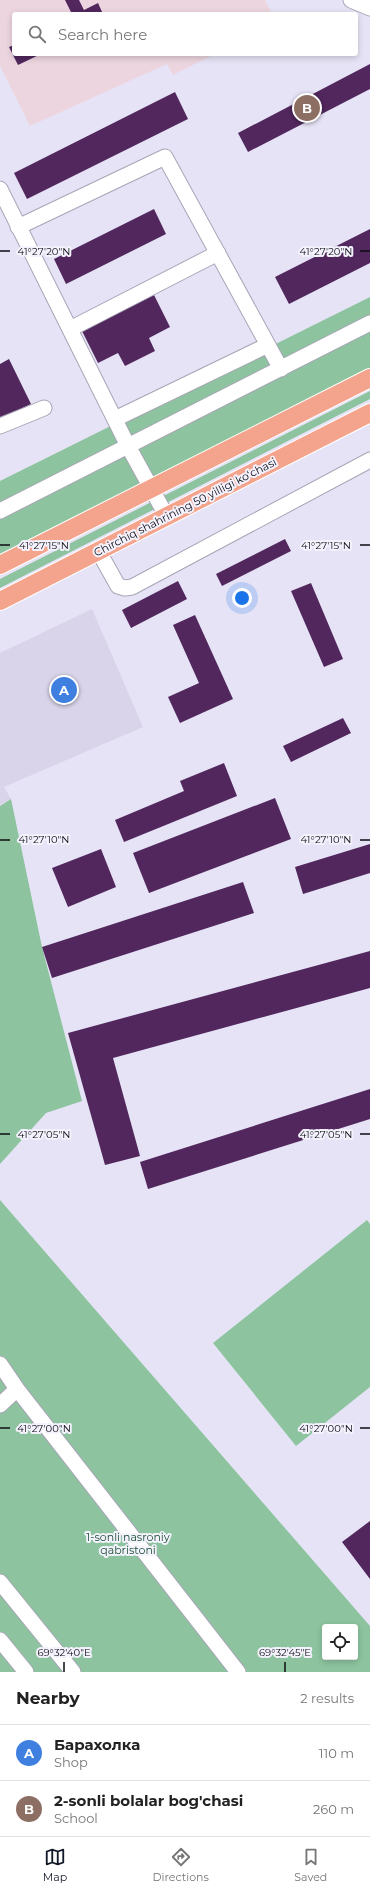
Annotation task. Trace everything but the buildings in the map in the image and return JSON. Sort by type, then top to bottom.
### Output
[{"type":"main road","points":[[0,565],[370,378]]},
{"type":"main road","name":"Chirchiq shahrining 50 yilligi koʻchasi","points":[[0,601],[370,413]]},
{"type":"street","points":[[351,0],[370,8]]},
{"type":"street","points":[[18,227],[165,157],[281,369]]},
{"type":"street","points":[[0,189],[128,446],[167,516]]},
{"type":"street","points":[[70,329],[218,253]]},
{"type":"street","points":[[0,511],[370,323]]},
{"type":"street","points":[[115,419],[268,345]]},
{"type":"street","points":[[0,426],[44,408]]},
{"type":"street","points":[[99,552],[118,586],[125,588],[132,587],[370,460]]},
{"type":"street","points":[[0,1364],[17,1388],[238,1672]]},
{"type":"street","points":[[0,1405],[17,1388]]},
{"type":"street","points":[[0,1582],[73,1672]]},
{"type":"street","points":[[0,1640],[26,1672]]},
{"type":"shaded area","points":[[0,0],[265,0],[271,12],[12,12],[12,56],[211,56],[173,75],[167,64],[30,126],[0,66]]},
{"type":"shaded area","points":[[92,609],[143,727],[4,787],[11,799],[0,805],[0,653]]},
{"type":"green space","points":[[370,297],[370,372],[0,555],[0,481]]},
{"type":"green space","points":[[370,391],[370,399],[0,588],[0,579]]},
{"type":"green space","points":[[11,799],[42,947],[82,1101],[46,1113],[0,1164],[0,806]]},
{"type":"green space","name":"1-sonli nasroniy qabristoni","points":[[0,1200],[370,1626],[370,1672],[0,1672]]},
{"type":"green space","points":[[367,1220],[370,1224],[370,1387],[296,1446],[213,1343]]},
{"type":"place","name":"2-sonli bolalar bog'chasi","points":[[307,108]]},
{"type":"place","name":"Барахолка","points":[[64,690]]}]
